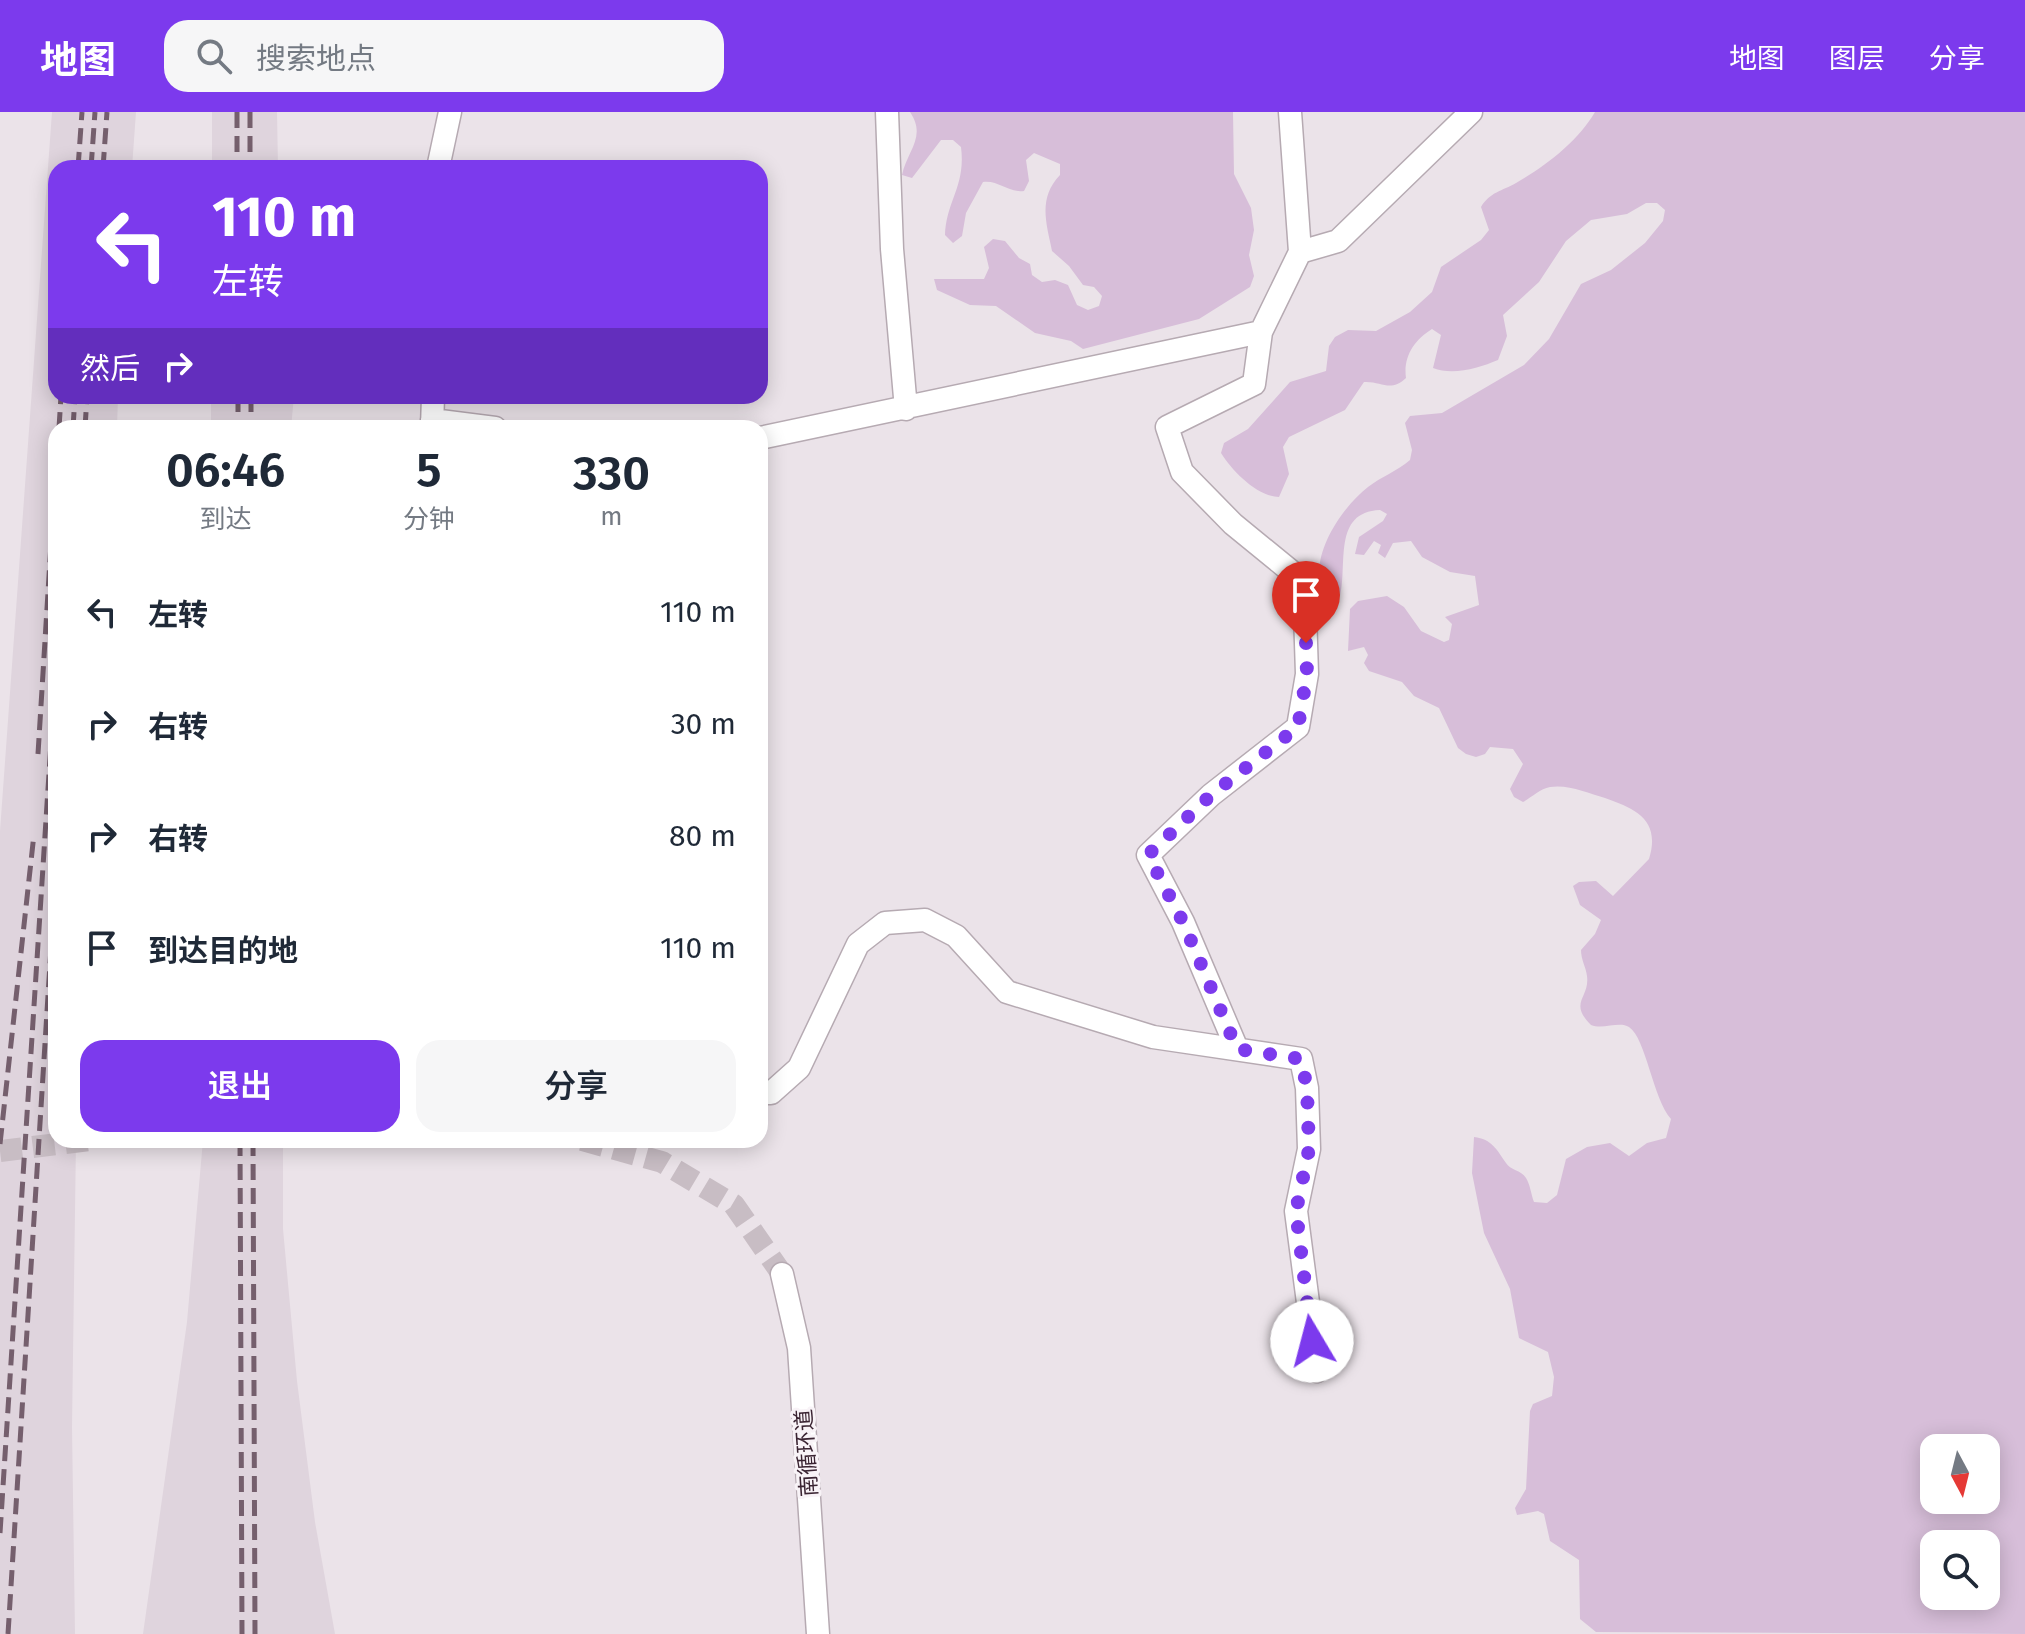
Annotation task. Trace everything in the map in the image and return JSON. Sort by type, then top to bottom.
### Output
[{"type":"street","points":[[440,160],[450,112]]},
{"type":"street","points":[[887,112],[892,249],[906,409]]},
{"type":"street","points":[[1237,1049],[1183,922],[1148,855],[1211,795],[1298,727],[1307,674],[1304,582],[1233,524],[1182,472],[1167,427],[1254,384],[1261,332],[1300,252],[1290,112]]},
{"type":"street","points":[[1300,252],[1338,241],[1471,112]]},
{"type":"street","points":[[768,436],[1261,332]]},
{"type":"street","points":[[768,1093],[799,1068],[858,944],[885,923],[925,920],[956,936],[1007,992],[1153,1037],[1301,1059],[1307,1088],[1309,1149],[1296,1211],[1317,1371]]},
{"type":"street","name":"南循环道","points":[[782,1274],[799,1348],[818,1634]]},
{"type":"shaded area","points":[[52,112],[136,112],[133,160],[49,160]]},
{"type":"shaded area","points":[[212,112],[277,112],[278,160],[212,160]]},
{"type":"shaded area","points":[[910,112],[1233,112],[1234,174],[1251,208],[1254,230],[1249,255],[1254,276],[1250,287],[1199,319],[1083,349],[1071,341],[1035,333],[996,306],[970,305],[937,290],[934,279],[984,279],[989,268],[984,247],[993,239],[1005,241],[1019,258],[1030,264],[1032,275],[1042,282],[1055,280],[1068,285],[1077,305],[1088,310],[1099,306],[1102,296],[1094,287],[1083,285],[1069,266],[1052,251],[1046,202],[1060,175],[1060,164],[1034,153],[1026,160],[1029,181],[1024,191],[983,182],[966,213],[962,236],[953,243],[945,235],[946,223],[961,172],[961,147],[953,140],[941,140],[912,178],[902,175],[916,137],[917,129]]},
{"type":"shaded area","points":[[1595,112],[2025,112],[2025,1634],[1596,1632],[1580,1619],[1579,1560],[1550,1541],[1544,1514],[1538,1511],[1517,1515],[1515,1508],[1526,1489],[1530,1411],[1533,1404],[1552,1396],[1554,1377],[1548,1352],[1519,1338],[1510,1289],[1484,1233],[1472,1173],[1474,1137],[1490,1143],[1508,1165],[1524,1175],[1534,1202],[1547,1203],[1557,1195],[1566,1159],[1587,1147],[1610,1143],[1629,1156],[1647,1143],[1666,1138],[1671,1119],[1659,1098],[1635,1033],[1625,1025],[1591,1025],[1581,1011],[1587,983],[1581,950],[1595,934],[1601,920],[1580,905],[1573,886],[1579,882],[1596,881],[1613,896],[1649,859],[1652,835],[1649,825],[1636,812],[1578,790],[1550,787],[1523,802],[1514,797],[1510,789],[1523,764],[1513,749],[1490,747],[1485,754],[1476,757],[1466,754],[1458,748],[1439,708],[1414,696],[1402,682],[1369,671],[1364,663],[1368,655],[1364,647],[1348,651],[1350,609],[1358,601],[1387,596],[1404,607],[1421,631],[1444,642],[1449,640],[1452,624],[1445,617],[1479,605],[1475,576],[1450,572],[1422,557],[1411,541],[1393,543],[1385,558],[1378,553],[1381,545],[1374,541],[1364,555],[1355,554],[1359,537],[1383,521],[1387,514],[1380,510],[1365,513],[1348,530],[1340,596],[1333,600],[1325,597],[1319,568],[1328,537],[1347,508],[1368,487],[1410,460],[1412,450],[1405,423],[1410,416],[1442,413],[1524,365],[1549,339],[1581,284],[1611,270],[1645,243],[1663,221],[1665,210],[1657,203],[1646,203],[1627,214],[1591,220],[1566,241],[1539,282],[1503,315],[1507,336],[1498,360],[1457,371],[1433,368],[1441,335],[1432,329],[1426,333],[1411,350],[1406,363],[1406,378],[1390,386],[1364,382],[1345,410],[1289,437],[1283,447],[1289,474],[1279,497],[1263,493],[1246,482],[1221,453],[1224,443],[1248,429],[1290,382],[1326,371],[1329,346],[1335,337],[1348,330],[1376,331],[1410,312],[1432,292],[1441,267],[1481,240],[1489,230],[1481,207],[1485,202],[1550,161],[1570,143]]},
{"type":"shaded area","points":[[48,167],[48,404],[118,404],[117,420],[48,420],[48,1148],[76,1148],[72,1427],[75,1634],[0,1634],[0,831]]},
{"type":"shaded area","points":[[211,404],[293,404],[292,420],[211,420]]},
{"type":"shaded area","points":[[202,1148],[283,1148],[283,1229],[297,1381],[315,1522],[335,1634],[143,1634],[187,1322]]},
{"type":"tunnel","points":[[0,1151],[48,1145]]},
{"type":"tunnel","points":[[611,1148],[662,1162],[734,1205],[782,1274]]},
{"type":"railway","points":[[79,160],[82,112]]},
{"type":"railway","points":[[92,160],[95,112]]},
{"type":"railway","points":[[104,160],[107,112]]},
{"type":"railway","points":[[237,112],[237,160]]},
{"type":"railway","points":[[250,112],[250,160]]},
{"type":"railway","points":[[60,404],[60,420]]},
{"type":"railway","points":[[74,404],[74,420]]},
{"type":"railway","points":[[86,404],[86,420]]},
{"type":"railway","points":[[238,404],[238,420]]},
{"type":"railway","points":[[251,404],[251,420]]},
{"type":"railway","points":[[38,754],[48,592]]},
{"type":"railway","points":[[0,1533],[48,789]]},
{"type":"railway","points":[[0,1144],[34,834]]},
{"type":"railway","points":[[8,1634],[48,996]]},
{"type":"railway","points":[[240,1148],[242,1634]]},
{"type":"railway","points":[[253,1148],[255,1634]]},
{"type":"route","points":[[1306,643],[1307,674],[1298,727],[1211,795],[1148,855],[1183,922],[1237,1049],[1301,1059],[1307,1088],[1309,1149],[1296,1211],[1312,1341]]}]
